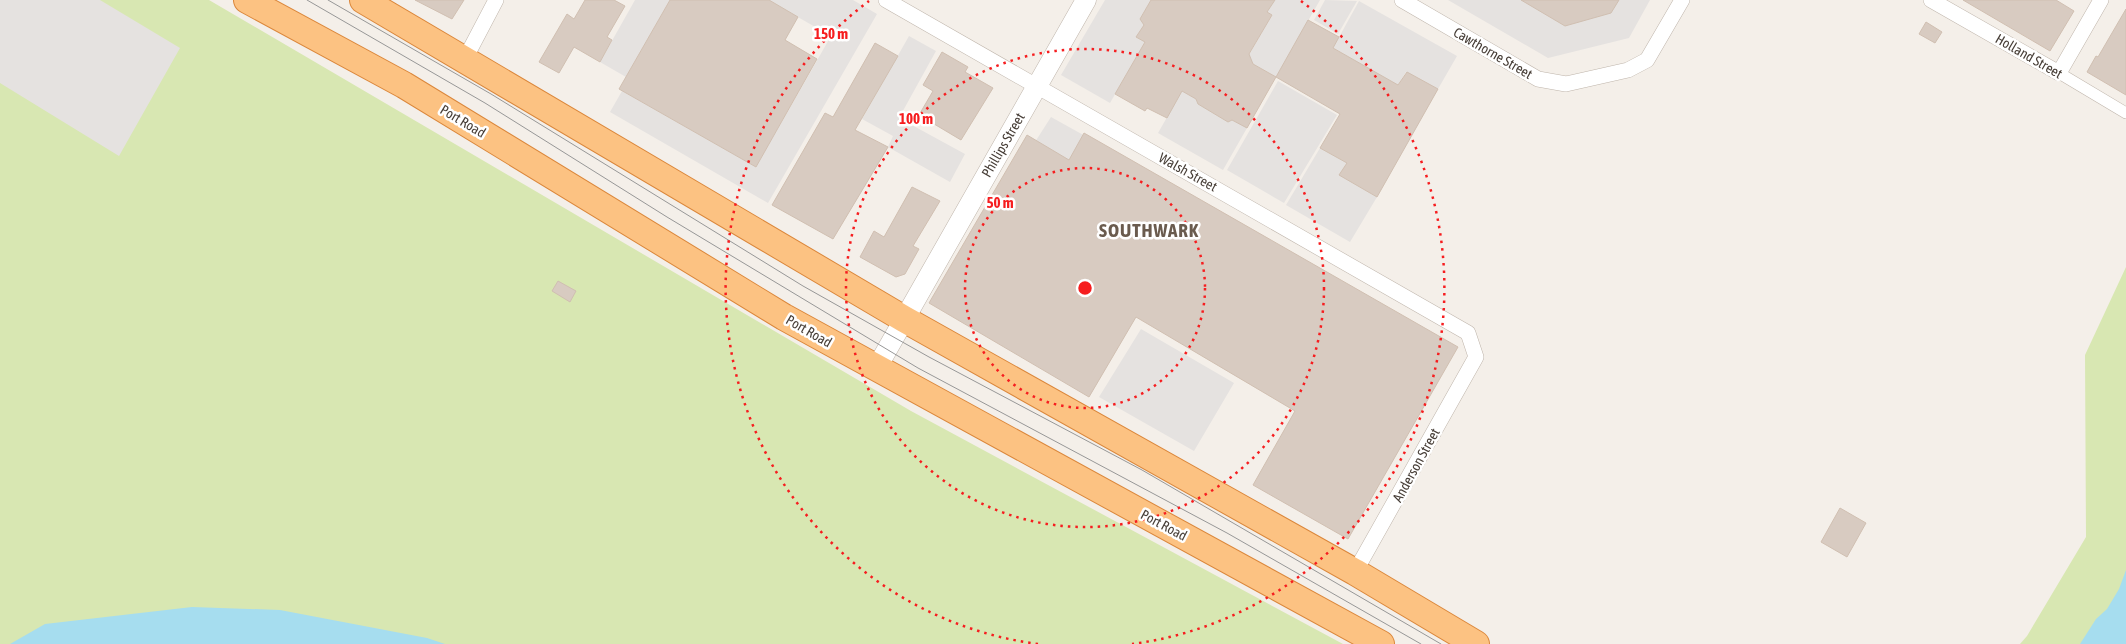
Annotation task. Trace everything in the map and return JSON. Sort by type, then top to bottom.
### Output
[{"type":"highway","name":"Port Road","points":[[247,0],[404,85],[784,317],[1380,644]]},
{"type":"highway","points":[[363,0],[904,319],[1355,572],[1476,644]]},
{"type":"street","points":[[464,59],[496,0]]},
{"type":"street","name":"Walsh Street","points":[[886,0],[1468,333],[1476,357]]},
{"type":"street","name":"Phillips Street","points":[[876,369],[1086,0]]},
{"type":"street","name":"Cawthorne Street","points":[[1402,0],[1538,79],[1566,84],[1628,70],[1647,60],[1682,0]]},
{"type":"street","name":"Holland Street","points":[[1931,0],[2126,113]]},
{"type":"street","points":[[2059,73],[2101,0]]},
{"type":"street","name":"Anderson Street","points":[[1355,572],[1476,357]]},
{"type":"green space","points":[[0,0],[209,0],[911,411],[1343,644],[0,644]]},
{"type":"green space","points":[[2126,267],[2126,644],[2020,644],[2027,636],[2086,537],[2085,355]]},
{"type":"shaded area","points":[[0,0],[100,0],[180,48],[119,156],[0,83]]},
{"type":"shaded area","points":[[635,0],[670,0],[626,77],[600,62]]},
{"type":"shaded area","points":[[768,0],[853,0],[877,14],[768,203],[610,112],[622,91],[756,167],[831,36]]},
{"type":"shaded area","points":[[1105,0],[1151,0],[1140,19],[1144,25],[1136,37],[1145,42],[1110,103],[1061,75]]},
{"type":"shaded area","points":[[1275,0],[1320,0],[1276,77],[1246,60],[1272,15],[1267,12]]},
{"type":"shaded area","points":[[1325,0],[1357,1],[1338,34],[1314,20]]},
{"type":"shaded area","points":[[1448,0],[1650,0],[1629,38],[1548,58]]},
{"type":"shaded area","points":[[1359,1],[1457,56],[1438,89],[1406,72],[1398,85],[1333,48]]},
{"type":"shaded area","points":[[909,36],[936,51],[899,118],[965,154],[950,182],[888,147],[893,136],[862,119]]},
{"type":"shaded area","points":[[1278,81],[1337,115],[1284,203],[1227,170]]},
{"type":"shaded area","points":[[1182,91],[1196,99],[1198,104],[1228,122],[1232,120],[1247,128],[1223,170],[1158,133]]},
{"type":"shaded area","points":[[1051,117],[1087,137],[1071,162],[1035,142]]},
{"type":"shaded area","points":[[1320,148],[1347,163],[1340,175],[1377,197],[1350,242],[1286,205]]},
{"type":"shaded area","points":[[1141,329],[1234,383],[1194,451],[1099,397]]},
{"type":"water","points":[[2126,570],[2126,644],[2080,644],[2096,619],[2107,609],[2119,589]]},
{"type":"water","points":[[192,607],[280,610],[427,638],[445,644],[10,644],[45,624]]},
{"type":"building","points":[[415,0],[464,0],[452,19]]},
{"type":"building","points":[[585,0],[614,0],[625,6],[607,37],[612,40],[600,62],[574,47],[559,73],[539,62],[567,14],[574,19]]},
{"type":"building","points":[[670,0],[769,0],[798,17],[785,40],[817,59],[756,167],[619,89]]},
{"type":"building","points":[[1151,0],[1275,0],[1267,12],[1272,15],[1249,54],[1253,64],[1276,77],[1247,128],[1232,120],[1228,122],[1198,104],[1196,99],[1182,91],[1167,118],[1147,108],[1145,111],[1115,94],[1145,42],[1136,37],[1144,25],[1140,19]]},
{"type":"building","points":[[1521,0],[1619,0],[1611,13],[1565,26]]},
{"type":"building","points":[[1963,0],[2056,0],[2074,11],[2050,51]]},
{"type":"building","points":[[2126,9],[2126,95],[2087,72]]},
{"type":"building","points":[[1308,20],[1339,37],[1333,48],[1398,85],[1407,72],[1438,89],[1377,197],[1339,175],[1347,163],[1320,148],[1340,114],[1276,77]]},
{"type":"building","points":[[1926,22],[1942,32],[1935,43],[1919,34]]},
{"type":"building","points":[[875,43],[898,56],[855,130],[888,147],[833,239],[772,205],[825,113],[833,117]]},
{"type":"building","points":[[942,52],[968,67],[965,72],[993,88],[961,140],[919,115],[933,91],[923,85]]},
{"type":"building","points":[[1084,133],[1458,347],[1348,539],[1253,485],[1295,411],[1136,317],[1089,397],[929,303],[1027,135],[1069,160]]},
{"type":"building","points":[[912,187],[940,201],[913,246],[919,249],[905,274],[896,277],[860,257],[874,231],[884,237]]},
{"type":"building","points":[[558,281],[576,291],[570,302],[552,291]]},
{"type":"building","points":[[1840,508],[1866,523],[1847,557],[1821,542]]},
{"type":"tram line","points":[[307,0],[485,103],[667,217],[918,368],[1227,533],[1421,644]]},
{"type":"tram line","points":[[328,0],[491,94],[803,286],[929,357],[1142,470],[1441,644]]},
{"type":"district","name":"SOUTHWARK","points":[[1149,230]]}]
